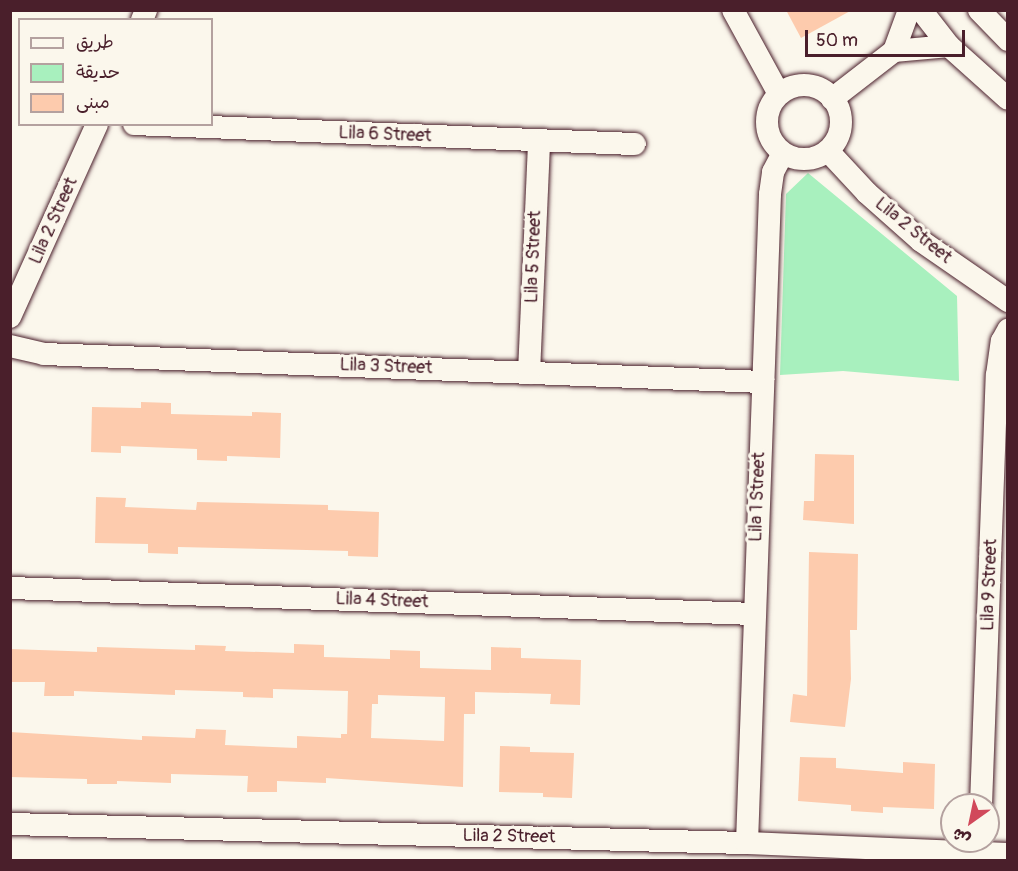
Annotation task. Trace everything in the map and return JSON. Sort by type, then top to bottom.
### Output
[{"type":"street","points":[[733,10],[779,94]]},
{"type":"street","points":[[832,99],[894,51],[909,10]]},
{"type":"street","points":[[921,10],[949,46],[1008,99]]},
{"type":"street","points":[[979,10],[1008,40]]},
{"type":"street","points":[[894,51],[949,46]]},
{"type":"street","points":[[813,86],[832,99],[841,120],[836,142],[828,151],[806,159],[783,153],[773,144],[768,131],[767,117],[771,105],[779,94],[789,88],[813,86]]},
{"type":"street","name":"Lila 2 Street","points":[[10,317],[96,126]]},
{"type":"street","name":"Lila 6 Street","points":[[182,126],[635,144]]},
{"type":"street","name":"Lila 5 Street","points":[[529,373],[539,141]]},
{"type":"street","name":"Lila 2 Street","points":[[828,151],[867,193],[913,234],[1008,301]]},
{"type":"street","name":"Lila 1 Street","points":[[747,843],[770,183],[783,153]]},
{"type":"street","name":"Lila 9 Street","points":[[981,793],[997,375],[1002,340],[1008,330]]},
{"type":"street","name":"Lila 3 Street","points":[[10,346],[44,354],[763,382]]},
{"type":"street","name":"Lila 4 Street","points":[[10,588],[754,614]]},
{"type":"street","name":"Lila 2 Street","points":[[10,824],[940,846]]},
{"type":"green space","points":[[808,173],[957,296],[959,381],[843,371],[780,375],[786,194]]},
{"type":"building","points":[[786,10],[852,10],[801,38]]},
{"type":"building","points":[[141,402],[171,403],[171,414],[252,416],[252,412],[281,413],[280,458],[227,456],[227,461],[197,460],[197,449],[121,446],[121,453],[91,452],[92,407],[141,408]]},
{"type":"building","points":[[815,454],[854,455],[854,524],[803,520],[804,501],[814,501]]},
{"type":"building","points":[[96,497],[126,498],[125,507],[196,510],[197,502],[328,505],[328,510],[379,512],[378,557],[348,556],[348,551],[178,547],[178,554],[148,553],[148,544],[95,543]]},
{"type":"building","points":[[809,552],[858,554],[857,630],[850,630],[851,679],[845,727],[790,722],[793,694],[807,696]]},
{"type":"building","points":[[294,644],[324,645],[324,657],[390,659],[390,650],[420,651],[420,668],[491,670],[491,647],[521,648],[521,658],[581,660],[580,705],[550,704],[551,694],[475,692],[475,714],[464,714],[463,787],[326,778],[326,783],[277,781],[277,792],[247,792],[248,776],[171,774],[171,783],[117,781],[117,784],[87,784],[87,779],[10,777],[10,732],[142,740],[142,736],[195,738],[196,729],[226,730],[225,745],[297,748],[297,736],[341,738],[341,734],[347,734],[348,691],[273,689],[273,698],[243,697],[243,692],[175,690],[175,695],[74,691],[74,696],[44,696],[45,682],[10,682],[10,649],[97,652],[97,647],[195,650],[195,645],[226,646],[225,651],[294,653]],"holes":[[[378,695],[445,697],[444,741],[371,738],[372,704],[378,704]]]},
{"type":"building","points":[[500,746],[530,747],[530,752],[574,753],[572,798],[543,797],[543,793],[499,792]]},
{"type":"building","points":[[800,757],[836,758],[836,768],[903,773],[903,762],[935,764],[934,809],[883,807],[883,813],[851,811],[851,805],[798,801]]}]
